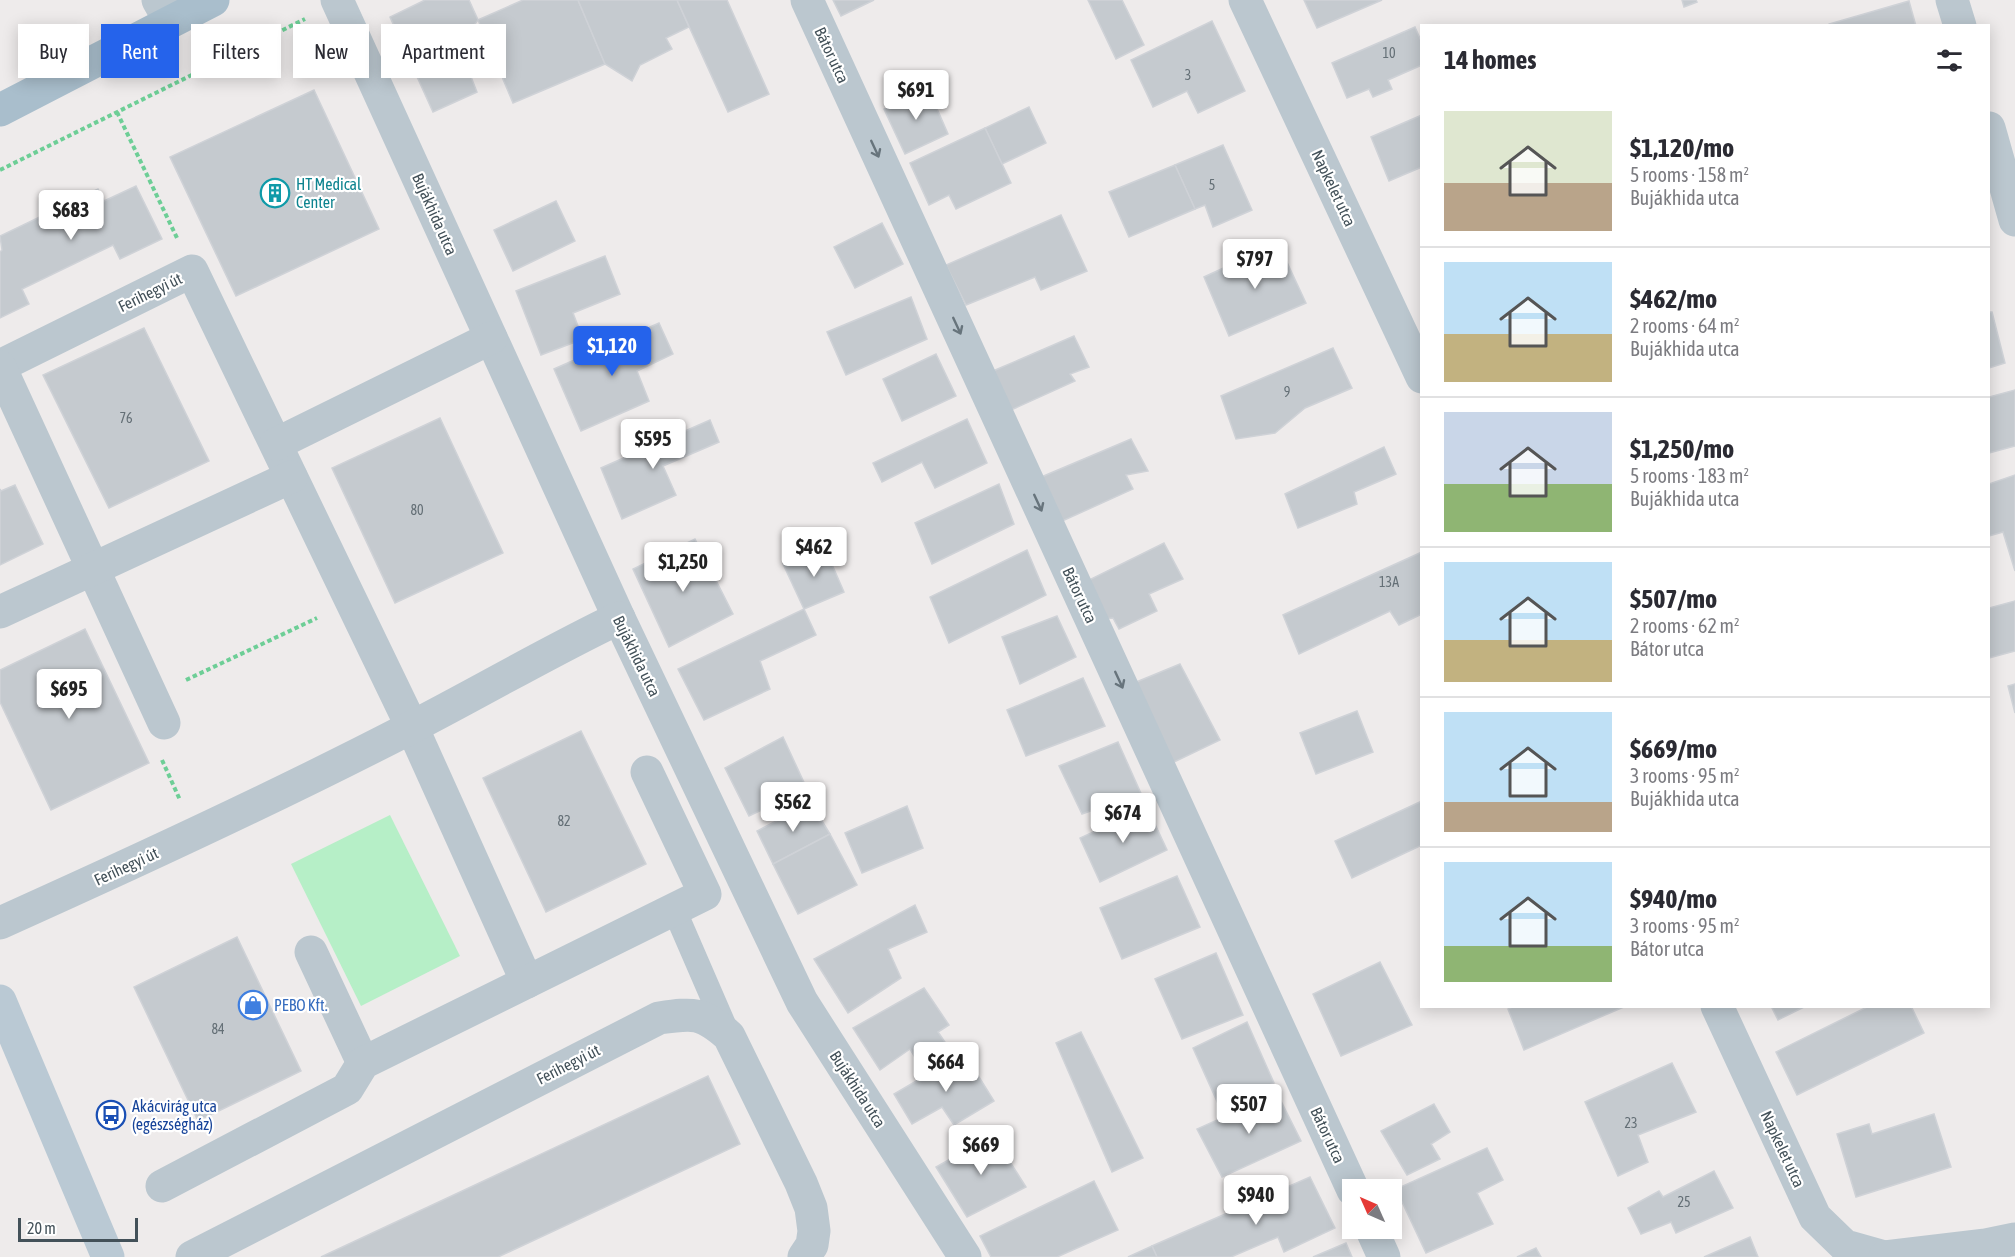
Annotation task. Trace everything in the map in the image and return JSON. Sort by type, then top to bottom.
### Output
[{"type":"main road","points":[[0,110],[164,10],[213,0]]},
{"type":"main road","points":[[0,1001],[108,1257]]},
{"type":"street","name":"Bátor utca","points":[[807,0],[1348,1179]]},
{"type":"street","name":"Napkelet utca","points":[[1245,0],[1420,373]]},
{"type":"street","points":[[1952,0],[1959,24]]},
{"type":"street","name":"Bujákhida utca","points":[[338,1],[619,618],[802,1002],[965,1257]]},
{"type":"street","points":[[1990,132],[2015,220]]},
{"type":"street","name":"Ferihegyi út","points":[[157,710],[0,366],[192,271],[412,727],[527,982]]},
{"type":"street","points":[[276,444],[491,338]]},
{"type":"street","points":[[0,612],[291,477]]},
{"type":"street","name":"Ferihegyi út","points":[[0,923],[44,905],[283,793],[412,727],[569,642],[619,618]]},
{"type":"street","points":[[162,1186],[347,1089],[363,1064],[705,894],[647,772]]},
{"type":"street","points":[[310,952],[363,1064]]},
{"type":"street","name":"Napkelet utca","points":[[1718,1008],[1815,1217],[1845,1246],[1884,1257],[1996,1247]]},
{"type":"street","name":"Ferihegyi út","points":[[192,1257],[659,1018],[688,1014],[712,1021],[729,1036],[801,1183],[811,1208],[814,1231],[812,1245],[804,1257]]},
{"type":"street","points":[[1376,1239],[1384,1257]]},
{"type":"lane","points":[[675,909],[729,1036]]},
{"type":"path","points":[[0,170],[338,1]]},
{"type":"path","points":[[117,112],[192,271]]},
{"type":"path","points":[[157,710],[351,602]]},
{"type":"path","points":[[160,758],[196,833]]},
{"type":"green space","points":[[390,815],[460,956],[361,1006],[291,864]]},
{"type":"building","points":[[425,0],[469,0],[478,20],[475,24],[393,24],[390,17]]},
{"type":"building","points":[[523,0],[578,0],[605,64],[513,103],[502,78],[506,78],[506,24],[480,24],[478,20]]},
{"type":"building","points":[[578,0],[677,0],[689,27],[666,38],[672,49],[640,65],[632,81],[605,64]]},
{"type":"building","points":[[677,0],[727,0],[769,94],[728,112]]},
{"type":"building","points":[[833,0],[874,0],[841,16]]},
{"type":"building","points":[[1088,0],[1122,0],[1144,45],[1116,59]]},
{"type":"building","points":[[1304,0],[1382,0],[1317,28]]},
{"type":"building","points":[[1682,0],[1696,0],[1697,2],[1684,7]]},
{"type":"building","points":[[1909,1],[1915,24],[1829,24]]},
{"type":"building","points":[[1212,21],[1245,91],[1198,113],[1187,91],[1153,107],[1131,60]]},
{"type":"building","points":[[1415,27],[1420,38],[1420,66],[1388,80],[1392,89],[1373,97],[1369,89],[1347,98],[1332,63]]},
{"type":"building","points":[[418,78],[472,78],[477,92],[433,112]]},
{"type":"building","points":[[928,88],[948,134],[905,154],[884,109]]},
{"type":"building","name":"HT Medical Center","points":[[314,90],[379,229],[236,296],[170,157]]},
{"type":"building","points":[[1029,107],[1046,143],[1002,164],[985,128]]},
{"type":"building","points":[[1420,116],[1420,168],[1389,181],[1371,137]]},
{"type":"building","points":[[985,128],[1011,183],[956,209],[949,195],[929,205],[910,163]]},
{"type":"building","points":[[1223,145],[1252,210],[1213,227],[1205,205],[1195,209],[1175,165]]},
{"type":"building","points":[[1175,165],[1195,209],[1129,237],[1109,192]]},
{"type":"building","points":[[136,186],[162,239],[120,259],[113,245],[22,289],[29,304],[0,318],[0,252],[2,250],[0,236],[98,189],[104,201]]},
{"type":"building","points":[[556,201],[575,241],[513,271],[494,230]]},
{"type":"building","points":[[1061,215],[1087,271],[1041,290],[1035,277],[966,305],[946,265]]},
{"type":"building","points":[[882,223],[903,264],[855,288],[834,247]]},
{"type":"building","points":[[1278,243],[1306,303],[1229,336],[1204,277]]},
{"type":"building","points":[[605,256],[620,294],[573,313],[583,339],[541,355],[516,291]]},
{"type":"building","points":[[911,297],[927,339],[846,375],[827,332]]},
{"type":"building","points":[[1990,312],[1992,312],[2005,363],[1990,368]]},
{"type":"building","points":[[659,323],[673,354],[637,371],[649,401],[581,431],[554,369]]},
{"type":"building","points":[[144,328],[209,461],[109,508],[43,375]]},
{"type":"building","points":[[1074,336],[1089,367],[1070,374],[1075,381],[1011,410],[993,371]]},
{"type":"building","points":[[1333,348],[1352,388],[1305,408],[1275,433],[1236,439],[1221,396]]},
{"type":"building","points":[[936,354],[956,396],[902,421],[883,379]]},
{"type":"building","points":[[2015,390],[2015,446],[1990,453],[1990,397]]},
{"type":"building","points":[[440,418],[503,553],[395,603],[332,468]]},
{"type":"building","points":[[967,419],[987,463],[935,488],[922,462],[882,482],[873,463]]},
{"type":"building","points":[[710,420],[719,442],[663,466],[676,495],[622,519],[601,468]]},
{"type":"building","points":[[1131,439],[1148,471],[1126,475],[1133,489],[1060,522],[1039,478]]},
{"type":"building","points":[[1384,447],[1396,474],[1354,492],[1357,504],[1298,528],[1285,494]]},
{"type":"building","points":[[2015,475],[2015,571],[2003,532],[1990,536],[1990,484]]},
{"type":"building","points":[[999,484],[1014,524],[932,564],[915,523]]},
{"type":"building","points":[[15,485],[43,544],[0,565],[0,489],[1,491]]},
{"type":"building","points":[[695,539],[733,614],[669,647],[633,569]]},
{"type":"building","points":[[1164,543],[1183,579],[1149,594],[1157,611],[1119,629],[1113,618],[1104,619],[1085,582]]},
{"type":"building","points":[[824,546],[844,592],[804,609],[783,564]]},
{"type":"building","points":[[1027,550],[1046,595],[949,643],[930,597]]},
{"type":"building","points":[[1420,553],[1420,615],[1399,625],[1390,611],[1299,654],[1283,615]]},
{"type":"building","points":[[2015,601],[2015,651],[1990,658],[1990,608]]},
{"type":"building","points":[[804,609],[816,635],[760,661],[770,689],[704,720],[678,669]]},
{"type":"building","points":[[1057,616],[1076,657],[1020,684],[1002,637]]},
{"type":"building","points":[[85,629],[149,763],[51,810],[0,702],[0,670]]},
{"type":"building","points":[[1180,664],[1220,740],[1172,763],[1134,683]]},
{"type":"building","points":[[1083,678],[1105,726],[1026,756],[1007,710]]},
{"type":"building","points":[[2015,684],[2015,713],[2008,686]]},
{"type":"building","points":[[1357,711],[1373,752],[1316,774],[1300,733]]},
{"type":"building","points":[[581,731],[646,864],[546,912],[483,778]]},
{"type":"building","points":[[783,737],[807,789],[749,816],[725,768]]},
{"type":"building","points":[[1118,742],[1147,807],[1103,827],[1096,809],[1082,814],[1059,766]]},
{"type":"building","points":[[1420,802],[1420,846],[1352,878],[1335,841]]},
{"type":"building","points":[[811,803],[830,834],[773,864],[757,831]]},
{"type":"building","points":[[907,806],[923,848],[862,873],[845,833]]},
{"type":"building","points":[[1147,807],[1167,850],[1100,882],[1080,838]]},
{"type":"building","points":[[830,834],[857,885],[798,914],[773,864]]},
{"type":"building","points":[[1177,876],[1200,927],[1122,959],[1100,908]]},
{"type":"building","points":[[915,905],[927,932],[888,949],[901,978],[848,1013],[814,959]]},
{"type":"building","points":[[237,937],[301,1071],[198,1121],[134,987]]},
{"type":"building","points":[[1216,953],[1243,1015],[1182,1039],[1155,979]]},
{"type":"building","points":[[1380,962],[1412,1025],[1341,1056],[1313,994]]},
{"type":"building","points":[[924,988],[949,1025],[938,1032],[949,1048],[919,1064],[910,1049],[880,1070],[853,1028]]},
{"type":"building","points":[[1510,1008],[1621,1008],[1524,1050],[1508,1009]]},
{"type":"building","points":[[1772,1008],[1802,1008],[1778,1020]]},
{"type":"building","points":[[1865,1008],[1912,1008],[1924,1033],[1797,1095],[1776,1052]]},
{"type":"building","points":[[1247,1022],[1274,1083],[1220,1108],[1193,1048]]},
{"type":"building","points":[[1081,1032],[1143,1158],[1112,1172],[1056,1043]]},
{"type":"building","points":[[964,1053],[994,1101],[954,1125],[942,1107],[912,1124],[894,1094]]},
{"type":"building","points":[[1672,1063],[1696,1112],[1638,1135],[1648,1162],[1618,1176],[1585,1102]]},
{"type":"building","points":[[708,1076],[740,1144],[498,1257],[321,1257]]},
{"type":"building","points":[[1277,1093],[1301,1141],[1222,1177],[1197,1129]]},
{"type":"building","points":[[1434,1104],[1450,1132],[1431,1144],[1440,1159],[1407,1175],[1381,1131]]},
{"type":"building","points":[[1934,1114],[1951,1167],[1856,1197],[1837,1134],[1869,1124],[1872,1134]]},
{"type":"building","points":[[993,1135],[1026,1187],[967,1217],[936,1167]]},
{"type":"building","points":[[1487,1148],[1503,1180],[1477,1193],[1493,1224],[1426,1253],[1402,1202],[1402,1186]]},
{"type":"building","points":[[1714,1171],[1733,1208],[1676,1233],[1671,1222],[1641,1234],[1628,1208],[1659,1191],[1663,1197]]},
{"type":"building","points":[[1310,1177],[1335,1228],[1284,1252],[1278,1237],[1231,1257],[1157,1257],[1152,1246]]},
{"type":"building","points":[[1094,1181],[1118,1230],[1057,1257],[991,1257],[980,1236]]},
{"type":"building","points":[[1750,1237],[1758,1257],[1704,1257]]},
{"type":"building","points":[[1346,1243],[1352,1257],[1313,1257]]},
{"type":"building","points":[[1152,1246],[1157,1257],[1128,1257]]},
{"type":"building","points":[[1536,1248],[1541,1257],[1517,1257]]},
{"type":"place","name":"HT Medical Center","points":[[275,193]]},
{"type":"place","name":"PEBO Kft.","points":[[253,1005]]},
{"type":"place","name":"Akácvirág utca (egészségház)","points":[[111,1115]]}]
